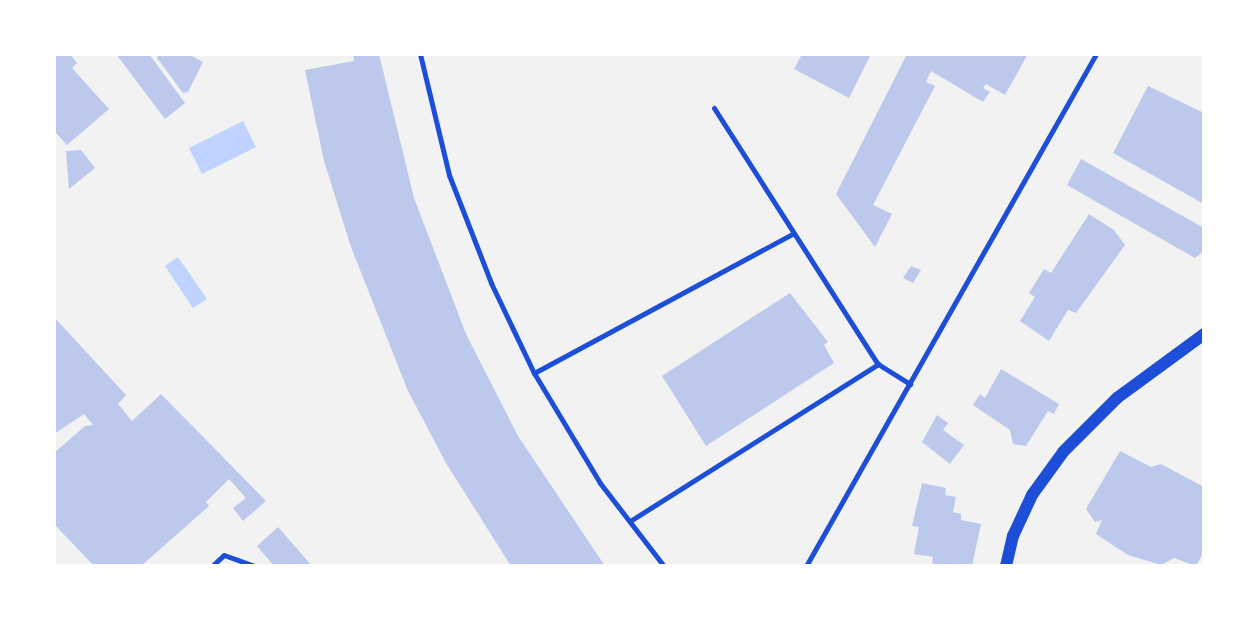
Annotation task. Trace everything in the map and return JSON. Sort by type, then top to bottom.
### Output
[{"type":"street","points":[[1006,566],[1013,536],[1031,495],[1064,451],[1117,398],[1204,334]]},
{"type":"lane","points":[[420,54],[449,175],[491,283],[534,373],[600,483],[664,566]]},
{"type":"lane","points":[[806,566],[1096,54]]},
{"type":"lane","points":[[714,108],[792,234],[878,364],[911,384]]},
{"type":"lane","points":[[534,373],[792,234]]},
{"type":"lane","points":[[630,521],[878,364]]},
{"type":"lane","points":[[212,566],[225,555],[254,566]]},
{"type":"water","points":[[243,121],[256,147],[202,174],[189,148]]},
{"type":"water","points":[[178,257],[207,299],[193,308],[165,266]]},
{"type":"building","points":[[54,54],[70,54],[77,63],[72,68],[109,109],[67,145],[54,131]]},
{"type":"building","points":[[116,54],[149,54],[185,103],[165,119]]},
{"type":"building","points":[[159,54],[188,54],[203,62],[188,92],[183,93],[157,58]]},
{"type":"building","points":[[353,54],[379,54],[414,198],[466,334],[518,436],[605,566],[511,566],[446,463],[408,391],[351,247],[324,161],[305,70],[354,61]]},
{"type":"building","points":[[802,54],[871,54],[849,98],[794,69]]},
{"type":"building","points":[[907,54],[1028,54],[1005,95],[986,84],[983,88],[990,92],[983,102],[931,71],[926,82],[935,86],[873,205],[892,214],[875,247],[836,194]]},
{"type":"building","points":[[1148,86],[1204,113],[1204,204],[1113,153]]},
{"type":"building","points":[[81,150],[95,168],[69,189],[66,151]]},
{"type":"building","points":[[1081,159],[1204,228],[1204,251],[1195,258],[1067,185]]},
{"type":"building","points":[[1089,214],[1114,230],[1125,245],[1076,313],[1068,310],[1049,341],[1020,321],[1035,297],[1029,293],[1044,269],[1051,273]]},
{"type":"building","points":[[911,266],[921,270],[913,283],[903,278]]},
{"type":"building","points":[[790,293],[828,342],[824,345],[834,363],[706,446],[662,376]]},
{"type":"building","points":[[54,317],[126,395],[118,404],[132,421],[161,394],[266,501],[243,521],[233,508],[246,498],[229,479],[206,502],[209,506],[141,566],[94,566],[54,524],[54,453],[85,426],[93,425],[84,414],[54,434]]},
{"type":"building","points":[[1001,369],[1059,404],[1054,414],[1048,411],[1026,446],[1013,444],[1010,430],[973,405],[980,394],[985,398]]},
{"type":"building","points":[[937,415],[948,423],[943,430],[964,445],[950,464],[922,442]]},
{"type":"building","points":[[1120,451],[1151,467],[1161,464],[1204,487],[1204,551],[1196,566],[1174,558],[1161,565],[1128,555],[1096,534],[1102,520],[1095,522],[1086,509]]},
{"type":"building","points":[[922,483],[946,488],[945,495],[956,497],[953,512],[961,514],[961,520],[981,524],[972,566],[932,566],[933,557],[914,554],[919,527],[912,526]]},
{"type":"building","points":[[278,527],[312,566],[274,566],[257,546]]}]
